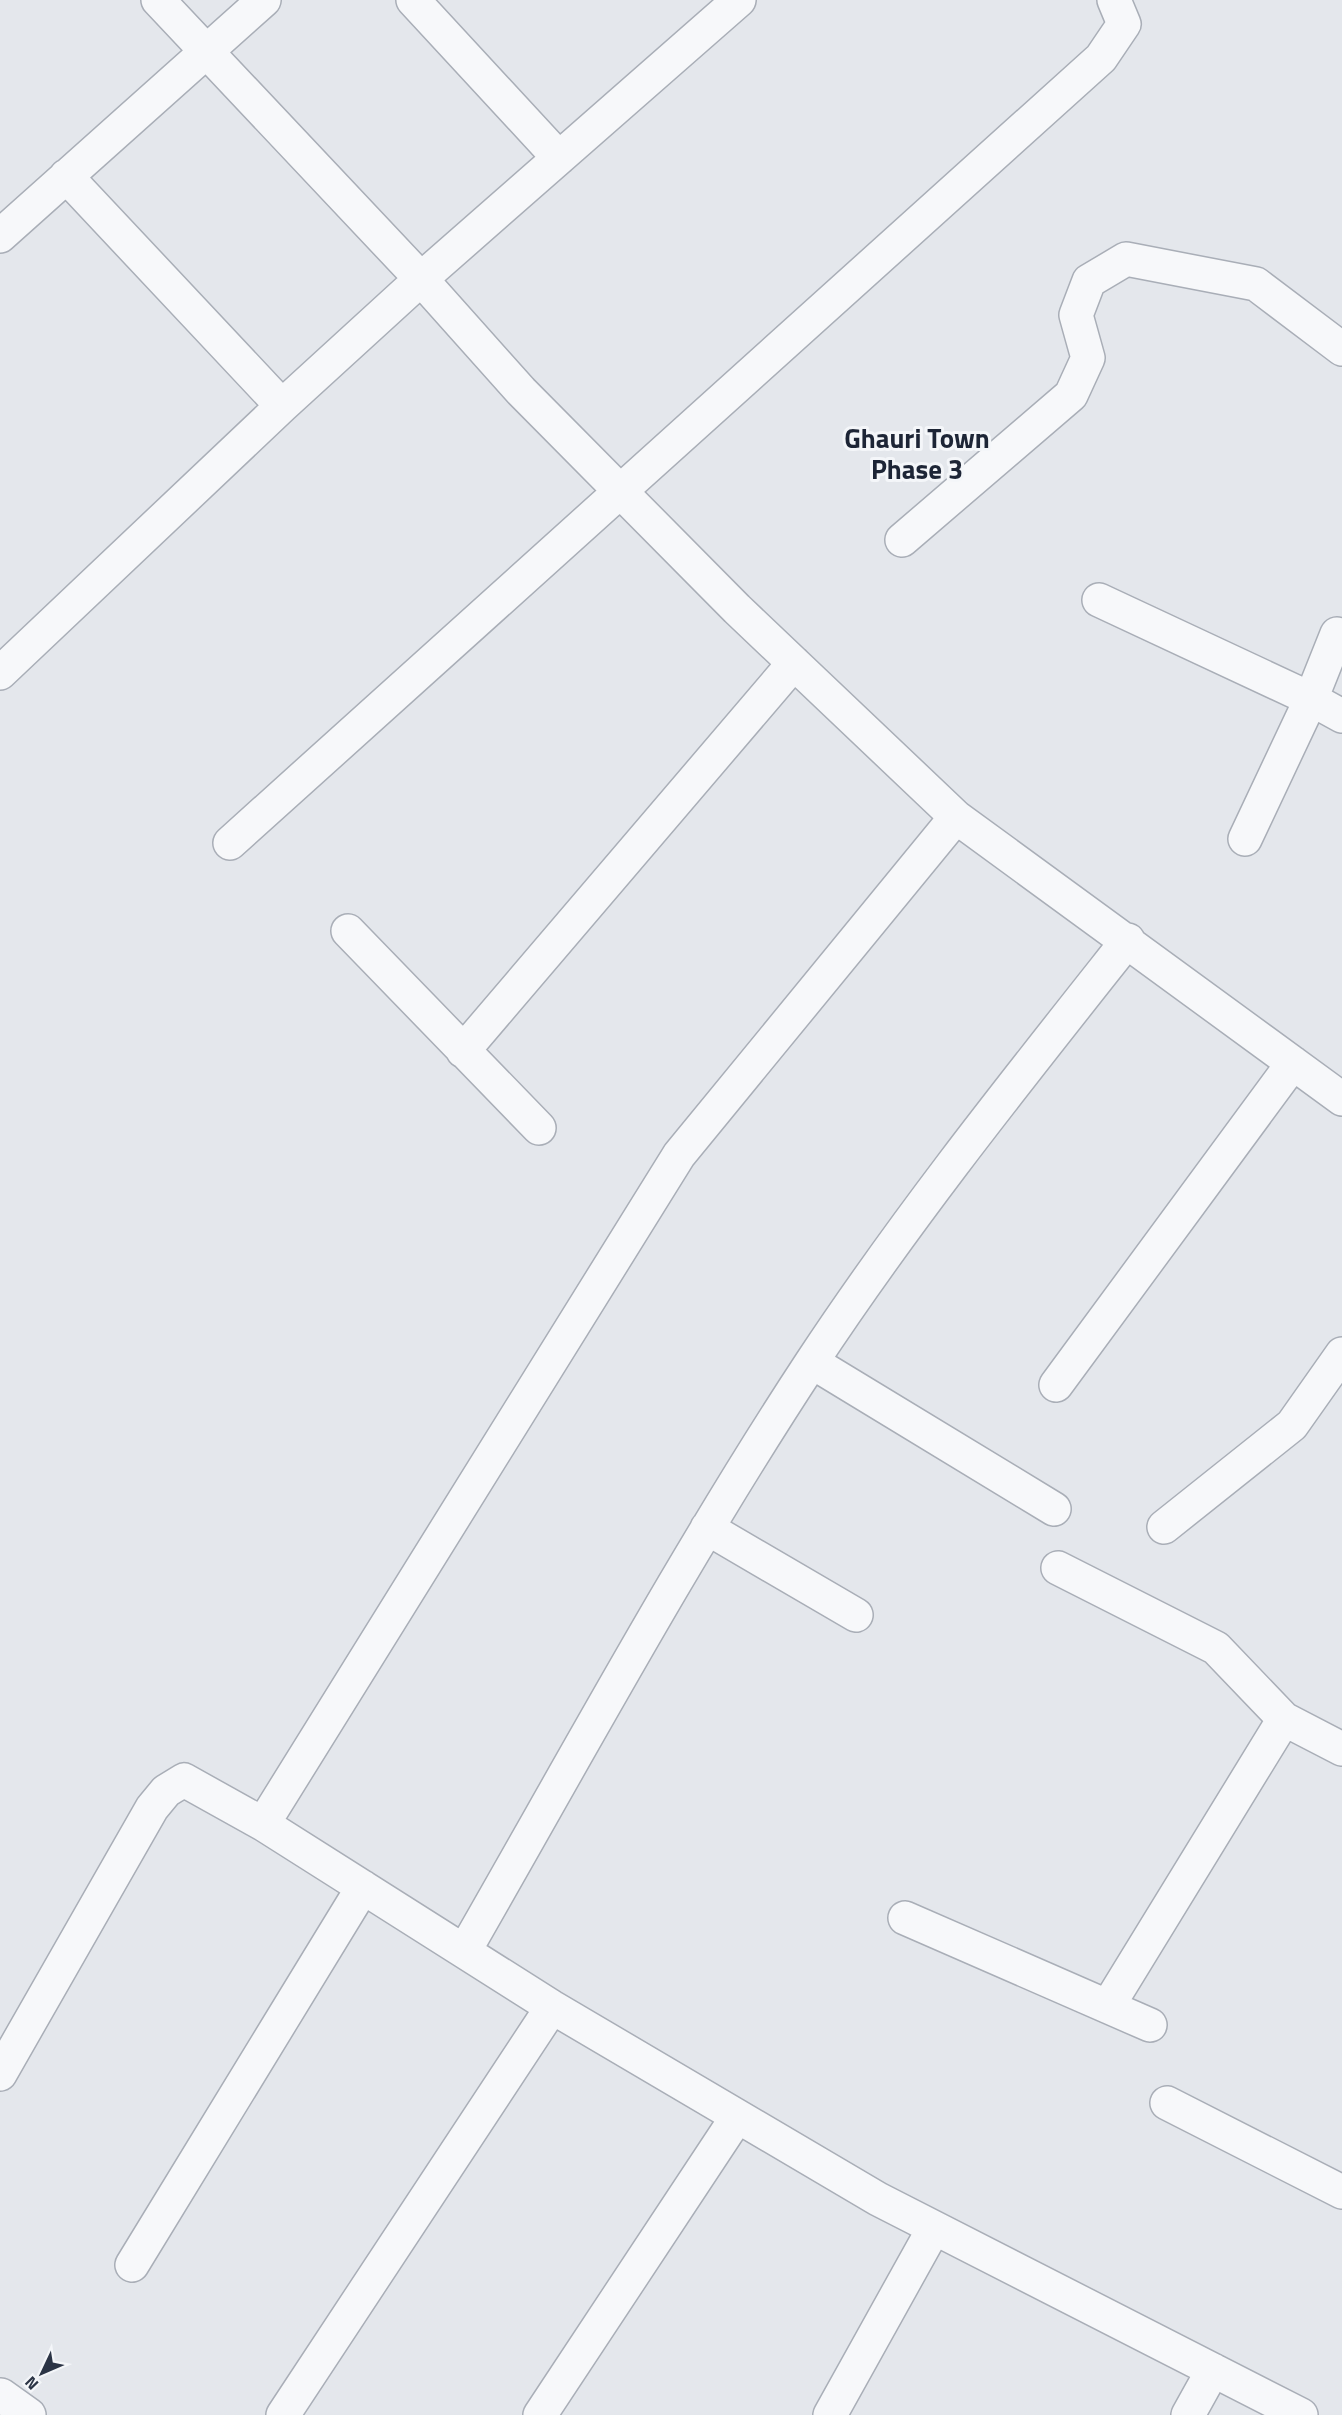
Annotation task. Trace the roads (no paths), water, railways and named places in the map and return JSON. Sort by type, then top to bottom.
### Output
[{"type":"street","points":[[158,0],[421,279],[521,391],[794,663],[956,817],[1128,940],[1342,1099]]},
{"type":"street","points":[[0,236],[264,0]]},
{"type":"street","points":[[413,0],[559,158]]},
{"type":"street","points":[[0,673],[282,406],[421,279],[739,0]]},
{"type":"street","points":[[230,843],[1101,58],[1124,24],[1114,0]]},
{"type":"street","points":[[66,176],[282,406]]},
{"type":"street","points":[[902,540],[1071,395],[1088,358],[1076,315],[1089,281],[1126,259],[1256,284],[1342,349]]},
{"type":"street","points":[[1099,600],[1311,699],[1342,716]]},
{"type":"street","points":[[1245,839],[1311,699],[1337,634]]},
{"type":"street","points":[[463,1051],[794,663]]},
{"type":"street","points":[[263,1824],[679,1155],[956,817]]},
{"type":"street","points":[[348,931],[539,1128]]},
{"type":"street","points":[[465,1950],[707,1527],[812,1362],[951,1163],[1128,940]]},
{"type":"street","points":[[1056,1385],[1293,1063]]},
{"type":"street","points":[[1164,1527],[1292,1425],[1342,1354]]},
{"type":"street","points":[[812,1362],[1054,1509]]},
{"type":"street","points":[[707,1527],[856,1616]]},
{"type":"street","points":[[1058,1568],[1216,1648],[1284,1719],[1342,1749]]},
{"type":"street","points":[[1108,2006],[1284,1719]]},
{"type":"street","points":[[0,2074],[153,1808],[165,1791],[184,1780],[263,1824],[552,2007],[878,2199],[1301,2415]]},
{"type":"street","points":[[132,2265],[363,1887]]},
{"type":"street","points":[[905,1918],[1150,2025]]},
{"type":"street","points":[[283,2415],[552,2007]]},
{"type":"street","points":[[1167,2103],[1342,2192]]},
{"type":"street","points":[[540,2415],[737,2117]]},
{"type":"street","points":[[830,2415],[934,2228]]},
{"type":"street","points":[[1188,2415],[1212,2370]]},
{"type":"street","points":[[1,2395],[29,2415]]},
{"type":"district","name":"Ghauri Town Phase 3","points":[[917,452]]}]
